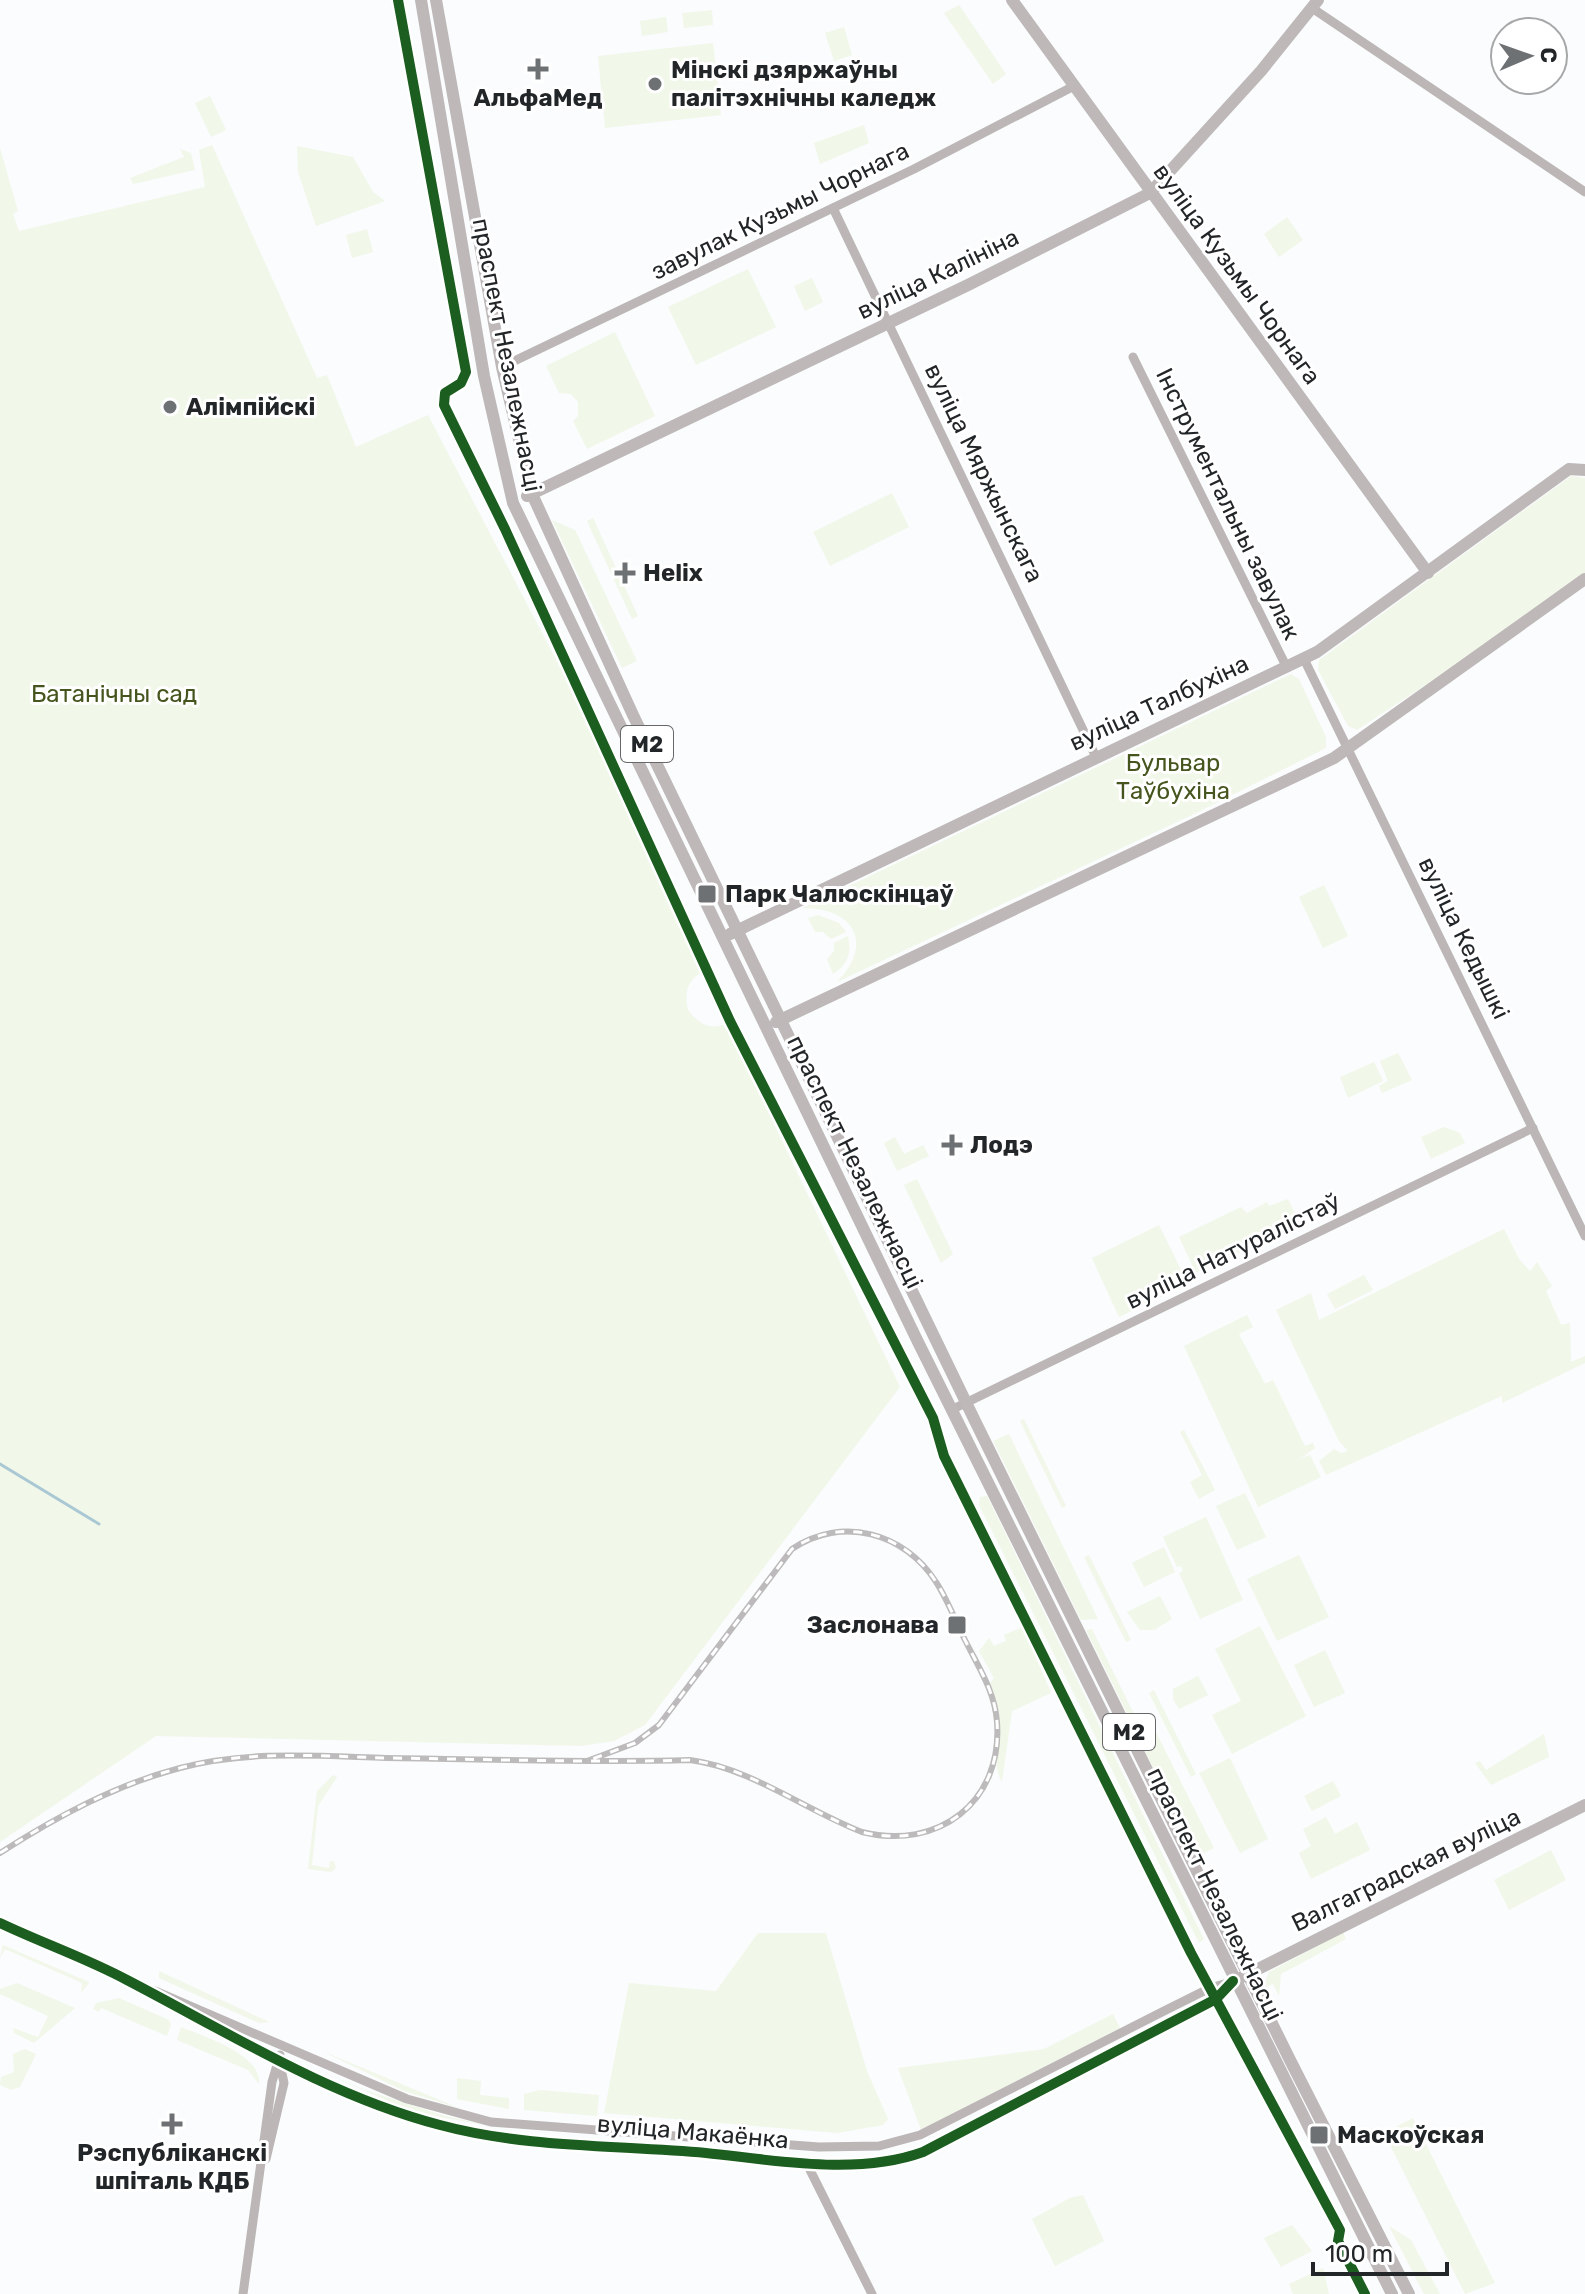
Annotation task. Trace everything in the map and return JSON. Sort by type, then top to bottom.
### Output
[{"type":"main road","name":"праспект Незалежнасці","points":[[421,0],[484,376],[513,503],[951,1410],[1233,1981],[1392,2294]]},
{"type":"main road","name":"праспект Незалежнасці","points":[[436,0],[502,367],[532,494],[736,930],[1247,1974],[1409,2294]]},
{"type":"main road","name":"вуліца Кузьмы Чорнага","points":[[1012,0],[1428,573]]},
{"type":"main road","name":"вуліца Калініна","points":[[513,503],[889,323],[1150,193],[1261,71],[1315,4]]},
{"type":"main road","name":"вуліца Талбухіна","points":[[724,938],[1304,659],[1569,469],[1585,470]]},
{"type":"main road","points":[[766,1027],[1213,818],[1334,758],[1585,579]]},
{"type":"main road","name":"Валгаградская вуліца","points":[[1233,1981],[1585,1805]]},
{"type":"street","points":[[1315,4],[1585,192]]},
{"type":"street","name":"завулак Кузьмы Чорнага","points":[[502,367],[833,208],[1074,86]]},
{"type":"street","name":"вуліца Мяржынскага","points":[[833,208],[1096,757]]},
{"type":"street","name":"Інструментальны завулак","points":[[1133,357],[1287,668]]},
{"type":"street","name":"вуліца Кедышкі","points":[[1304,659],[1585,1236]]},
{"type":"street","name":"вуліца Натуралістаў","points":[[951,1410],[1533,1128]]},
{"type":"street","name":"вуліца Макаёнка","points":[[0,1923],[136,1985],[279,2061],[400,2113],[467,2132],[514,2139],[810,2162],[885,2161],[914,2155],[1216,1999],[1233,1981]]},
{"type":"street","name":"вуліца Макаёнка","points":[[136,1985],[170,1996],[281,2048],[430,2108],[491,2122],[819,2147],[879,2146],[908,2140],[1210,1988],[1233,1981]]},
{"type":"street","points":[[243,2294],[272,2082],[281,2048]]},
{"type":"street","points":[[514,2139],[515,2123]]},
{"type":"street","points":[[908,2140],[914,2155]]},
{"type":"street","points":[[810,2162],[810,2170],[872,2294]]},
{"type":"green space","points":[[959,5],[1006,74],[993,84],[944,13]]},
{"type":"green space","points":[[712,10],[713,25],[684,28],[682,13]]},
{"type":"green space","points":[[666,17],[668,32],[642,36],[640,21]]},
{"type":"green space","points":[[844,27],[852,55],[834,61],[825,33]]},
{"type":"green space","points":[[713,43],[721,115],[605,128],[598,56]]},
{"type":"green space","points":[[210,96],[226,130],[211,137],[195,103]]},
{"type":"green space","points":[[864,125],[869,143],[820,164],[814,143]]},
{"type":"green space","name":"Парк Чалюскінцаў","points":[[212,145],[317,378],[327,375],[356,447],[428,415],[561,669],[703,971],[688,988],[688,1010],[705,1024],[726,1024],[900,1387],[645,1725],[614,1741],[581,1746],[156,1736],[0,1842],[0,148],[18,211],[13,214],[19,231],[205,187],[199,150]]},
{"type":"green space","points":[[297,146],[353,157],[373,192],[385,201],[316,226],[298,172]]},
{"type":"green space","points":[[180,149],[191,153],[195,170],[133,184],[130,178],[184,157]]},
{"type":"green space","points":[[1287,217],[1303,240],[1279,257],[1264,234]]},
{"type":"green space","points":[[367,229],[373,252],[352,258],[346,235]]},
{"type":"green space","points":[[748,269],[776,327],[696,365],[668,307]]},
{"type":"green space","points":[[812,278],[823,302],[805,311],[794,286]]},
{"type":"green space","points":[[615,332],[655,416],[587,449],[573,421],[578,416],[578,402],[571,394],[559,393],[546,366]]},
{"type":"green space","points":[[1571,476],[1585,478],[1585,574],[1477,651],[1357,730],[1348,726],[1318,670],[1319,660]]},
{"type":"green space","points":[[892,493],[909,527],[830,566],[813,532]]},
{"type":"green space","points":[[593,518],[638,616],[632,619],[587,521]]},
{"type":"green space","points":[[552,520],[575,530],[637,661],[622,668]]},
{"type":"green space","name":"Бульвар Таўбухіна","points":[[1291,674],[1299,679],[1326,737],[1326,748],[1194,814],[837,982],[855,954],[853,931],[846,921],[835,914],[803,908]]},
{"type":"green space","points":[[1324,885],[1348,936],[1323,948],[1299,897]]},
{"type":"green space","points":[[818,915],[839,923],[846,932],[831,939],[823,932],[815,932],[808,918]]},
{"type":"green space","points":[[848,936],[848,958],[833,974],[827,959],[834,951],[834,943]]},
{"type":"green space","points":[[1398,1053],[1412,1080],[1382,1093],[1379,1086],[1388,1081],[1380,1061]]},
{"type":"green space","points":[[1374,1062],[1383,1081],[1348,1098],[1340,1077]]},
{"type":"green space","points":[[1444,1127],[1460,1133],[1465,1143],[1431,1159],[1421,1137]]},
{"type":"green space","points":[[895,1137],[904,1154],[923,1145],[929,1156],[897,1171],[884,1143]]},
{"type":"green space","points":[[917,1179],[953,1254],[941,1263],[904,1185]]},
{"type":"green space","points":[[1288,1199],[1300,1224],[1196,1273],[1179,1237],[1241,1207],[1247,1213],[1267,1202],[1269,1206]]},
{"type":"green space","points":[[1159,1225],[1188,1284],[1119,1317],[1092,1258]]},
{"type":"green space","points":[[1504,1229],[1519,1259],[1530,1271],[1537,1262],[1552,1286],[1546,1291],[1561,1325],[1570,1323],[1571,1362],[1585,1356],[1585,1363],[1502,1403],[1502,1396],[1326,1475],[1319,1461],[1334,1449],[1341,1453],[1348,1451],[1339,1441],[1276,1310],[1311,1293],[1319,1320]]},
{"type":"green space","points":[[1364,1275],[1373,1290],[1335,1309],[1327,1294]]},
{"type":"green space","points":[[1247,1315],[1253,1327],[1239,1334],[1265,1384],[1273,1380],[1305,1446],[1313,1443],[1315,1448],[1300,1459],[1310,1455],[1321,1477],[1258,1507],[1184,1346]]},
{"type":"green space","points":[[1024,1419],[1066,1506],[1062,1508],[1020,1421]]},
{"type":"green space","points":[[1184,1430],[1215,1490],[1199,1499],[1190,1482],[1202,1475],[1180,1432]]},
{"type":"green space","points":[[1009,1434],[1098,1619],[1081,1620],[993,1441]]},
{"type":"green space","points":[[1245,1493],[1266,1537],[1237,1550],[1216,1506]]},
{"type":"green space","points":[[987,1496],[1204,1939],[1199,1943],[979,1505],[980,1497]]},
{"type":"green space","points":[[1206,1517],[1243,1600],[1200,1619],[1179,1573],[1183,1571],[1181,1566],[1177,1567],[1163,1537]]},
{"type":"green space","points":[[1164,1547],[1175,1572],[1144,1587],[1132,1563]]},
{"type":"green space","points":[[1089,1555],[1131,1640],[1126,1642],[1084,1557]]},
{"type":"green space","points":[[1299,1555],[1329,1617],[1277,1641],[1247,1579]]},
{"type":"green space","points":[[1160,1596],[1172,1619],[1154,1630],[1140,1630],[1127,1612]]},
{"type":"green space","points":[[1260,1626],[1306,1716],[1232,1754],[1212,1715],[1241,1701],[1215,1649]]},
{"type":"green space","points":[[1023,1627],[1051,1693],[1012,1711],[1002,1782],[996,1761],[997,1710],[990,1683],[994,1678],[979,1651],[989,1638],[994,1646],[1006,1641],[1004,1635]]},
{"type":"green space","points":[[1092,1629],[1141,1728],[1137,1734],[1086,1630]]},
{"type":"green space","points":[[1325,1650],[1345,1693],[1314,1707],[1294,1665]]},
{"type":"green space","points":[[1198,1676],[1208,1695],[1179,1709],[1173,1699],[1173,1689]]},
{"type":"green space","points":[[1154,1690],[1196,1774],[1191,1777],[1149,1693]]},
{"type":"green space","points":[[1155,1730],[1214,1848],[1197,1856],[1142,1745]]},
{"type":"green space","points":[[1544,1734],[1549,1757],[1491,1785],[1475,1763],[1480,1761],[1486,1770]]},
{"type":"green space","points":[[1230,1758],[1268,1839],[1240,1853],[1199,1773]]},
{"type":"green space","points":[[333,1775],[337,1777],[318,1806],[312,1865],[329,1868],[330,1861],[334,1861],[336,1868],[331,1872],[308,1869],[317,1791]]},
{"type":"green space","points":[[1333,1781],[1341,1796],[1312,1811],[1304,1796]]},
{"type":"green space","points":[[1326,1817],[1335,1834],[1357,1822],[1370,1850],[1311,1879],[1299,1853],[1311,1846],[1303,1829]]},
{"type":"green space","points":[[1551,1850],[1566,1880],[1509,1910],[1494,1880]]},
{"type":"green space","points":[[1343,1932],[1346,1939],[1281,1974],[1279,1996],[1273,1984],[1268,1986],[1273,2004],[1264,1985],[1269,1972]]},
{"type":"green space","points":[[758,1933],[826,1933],[867,2071],[888,2119],[883,2125],[837,2133],[604,2113],[629,1983],[716,1991]]},
{"type":"green space","points":[[3,1945],[89,1983],[81,1993],[82,1983],[5,1949],[0,1958]]},
{"type":"green space","points":[[159,1971],[269,2022],[259,2023],[159,1978]]},
{"type":"green space","points":[[17,1983],[75,2008],[34,2043],[14,2033],[13,2028],[38,2037],[48,2016],[0,1994],[0,1989]]},
{"type":"green space","points":[[119,1998],[169,2020],[171,2024],[167,2036],[101,2008],[99,2012],[93,2009],[96,2003]]},
{"type":"green space","points":[[1113,2014],[1120,2028],[921,2130],[898,2068],[1044,2049]]},
{"type":"green space","points":[[181,2027],[242,2055],[257,2073],[259,2084],[248,2070],[177,2040]]},
{"type":"green space","points":[[25,2049],[36,2054],[20,2087],[11,2090],[0,2085],[1,2077],[14,2072],[13,2054]]},
{"type":"green space","points":[[322,2051],[459,2108],[404,2091]]},
{"type":"green space","points":[[314,2068],[365,2090],[445,2116],[501,2128],[413,2112]]},
{"type":"green space","points":[[457,2078],[481,2081],[480,2095],[509,2098],[509,2109],[457,2099]]},
{"type":"green space","points":[[540,2090],[599,2095],[597,2116],[524,2110],[524,2094]]},
{"type":"green space","points":[[1413,2118],[1495,2283],[1465,2294],[1384,2133]]},
{"type":"green space","points":[[1083,2195],[1104,2241],[1055,2266],[1032,2219],[1070,2198]]},
{"type":"green space","points":[[1292,2225],[1312,2251],[1281,2267],[1264,2238]]},
{"type":"green space","points":[[1389,2226],[1411,2240],[1440,2294],[1424,2294]]},
{"type":"green space","points":[[1323,2268],[1329,2294],[1293,2294],[1289,2284]]},
{"type":"waterway","points":[[0,1464],[99,1524]]},
{"type":"railway","points":[[0,1853],[87,1803],[132,1783],[205,1762],[257,1756],[576,1761],[614,1761],[652,1761],[690,1760],[713,1764],[756,1780],[862,1832],[890,1836],[916,1834],[940,1827],[960,1814],[977,1797],[989,1776],[996,1750],[997,1722],[986,1680],[944,1596],[923,1565],[907,1551],[871,1534],[831,1533],[792,1549],[659,1725],[635,1743],[587,1761]]},
{"type":"cycle path","points":[[398,0],[466,372],[461,383],[445,393],[444,405],[505,529],[730,1021],[933,1418],[944,1456],[1191,1953],[1340,2230],[1338,2241],[1365,2294]]},
{"type":"cycle path","points":[[0,1923],[111,1972],[319,2080],[399,2113],[505,2138],[815,2164],[871,2163],[923,2152],[1216,1999],[1233,1981]]},
{"type":"place","name":"АльфаМед","points":[[538,69]]},
{"type":"place","name":"Мінскі дзяржаўны палітэхнічны каледж","points":[[655,84]]},
{"type":"place","name":"Алімпійскі","points":[[170,407]]},
{"type":"place","name":"Helix","points":[[625,573]]},
{"type":"place","name":"Парк Чалюскінцаў","points":[[707,894]]},
{"type":"place","name":"Лодэ","points":[[952,1145]]},
{"type":"place","name":"Заслонава","points":[[957,1625]]},
{"type":"place","name":"Рэспубліканскі шпіталь КДБ","points":[[172,2124]]},
{"type":"place","name":"Маскоўская","points":[[1319,2135]]},
{"type":"park label","name":"Батанічны сад","points":[[114,694]]}]
